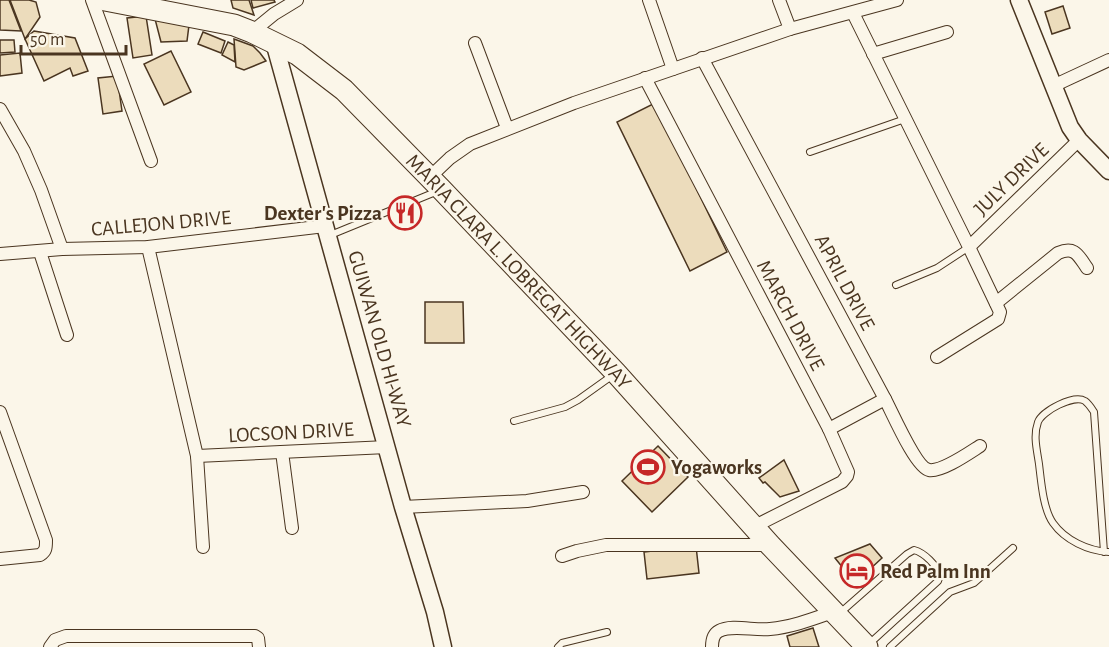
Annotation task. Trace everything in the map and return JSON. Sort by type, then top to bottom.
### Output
[{"type":"highway","name":"MARIA CLARA L. LOBREGAT HIGHWAY","points":[[118,1],[166,6],[252,32],[297,54],[344,90],[616,373],[753,527],[866,647]]},
{"type":"street","points":[[92,0],[151,161]]},
{"type":"street","points":[[252,32],[297,0]]},
{"type":"street","points":[[649,0],[673,69]]},
{"type":"street","points":[[779,0],[790,29]]},
{"type":"street","points":[[435,183],[458,151],[507,128],[790,29],[897,0]]},
{"type":"street","points":[[1023,3],[1070,127],[1079,140],[1108,170]]},
{"type":"street","points":[[853,12],[999,312],[998,320],[937,357]]},
{"type":"street","points":[[873,54],[947,32]]},
{"type":"street","name":"GUIWAN OLD HI-WAY","points":[[274,42],[443,647]]},
{"type":"street","points":[[475,43],[507,128]]},
{"type":"street","name":"APRIL DRIVE","points":[[702,58],[913,455],[922,467],[928,470],[939,470],[980,446]]},
{"type":"street","points":[[1053,86],[1109,60]]},
{"type":"street","name":"MARCH DRIVE","points":[[645,78],[830,429],[847,467],[847,476],[842,482],[753,527]]},
{"type":"street","points":[[0,109],[24,152],[41,190],[62,249]]},
{"type":"street","name":"JULY DRIVE","points":[[969,247],[1079,140]]},
{"type":"street","name":"CALLEJON DRIVE","points":[[0,254],[62,249],[148,247],[326,231]]},
{"type":"street","points":[[148,247],[197,456],[203,547]]},
{"type":"street","points":[[996,303],[1058,253],[1066,250],[1076,253],[1087,268]]},
{"type":"street","points":[[40,252],[67,335]]},
{"type":"street","points":[[830,429],[885,399]]},
{"type":"street","points":[[0,412],[46,540],[46,548],[40,555],[0,559]]},
{"type":"street","name":"LOCSON DRIVE","points":[[197,456],[387,447]]},
{"type":"street","points":[[282,452],[292,528]]},
{"type":"street","points":[[403,507],[526,501],[583,492]]},
{"type":"street","points":[[562,556],[606,545],[770,545]]},
{"type":"street","points":[[712,647],[712,639],[717,632],[729,628],[767,630],[835,614]]},
{"type":"street","points":[[50,647],[56,640],[66,636],[255,636],[258,638],[259,647]]},
{"type":"lane","points":[[810,152],[906,119]]},
{"type":"lane","points":[[326,231],[435,183]]},
{"type":"lane","points":[[896,285],[937,267],[969,247]]},
{"type":"lane","points":[[514,421],[565,407],[616,373]]},
{"type":"lane","points":[[1077,399],[1085,401],[1094,412],[1106,552],[1081,546],[1067,536],[1052,522],[1044,498],[1035,436],[1038,420],[1051,408],[1077,399]]},
{"type":"lane","points":[[891,647],[950,592],[974,583],[1013,548]]},
{"type":"lane","points":[[835,614],[914,549],[937,568],[940,575],[938,581],[866,647]]},
{"type":"lane","points":[[558,647],[562,643],[607,632]]},
{"type":"building","points":[[0,0],[9,0],[21,31],[0,30]]},
{"type":"building","points":[[10,0],[36,2],[40,17],[25,39]]},
{"type":"building","points":[[231,0],[249,0],[254,15],[233,8]]},
{"type":"building","points":[[251,0],[274,0],[275,2],[253,8]]},
{"type":"building","points":[[1063,6],[1070,28],[1052,34],[1045,12]]},
{"type":"building","points":[[146,16],[152,55],[133,58],[127,18]]},
{"type":"building","points":[[155,19],[189,25],[187,41],[161,42]]},
{"type":"building","points":[[34,31],[75,38],[88,71],[73,76],[70,68],[44,81],[25,39]]},
{"type":"building","points":[[203,32],[225,41],[221,53],[198,44]]},
{"type":"building","points":[[234,39],[253,46],[266,61],[244,70],[236,67]]},
{"type":"building","points":[[0,40],[14,40],[15,52],[0,53]]},
{"type":"building","points":[[228,42],[234,45],[235,62],[222,55]]},
{"type":"building","points":[[171,51],[191,92],[164,105],[144,64]]},
{"type":"building","points":[[20,53],[22,73],[0,76],[0,55]]},
{"type":"building","points":[[117,76],[122,111],[103,114],[98,78]]},
{"type":"building","points":[[655,103],[727,252],[690,271],[617,122]]},
{"type":"building","points":[[425,302],[463,302],[464,343],[425,343]]},
{"type":"building","points":[[658,446],[688,477],[652,512],[622,481]]},
{"type":"building","points":[[784,460],[799,491],[780,497],[759,478]]},
{"type":"building","name":"Red Palm Inn","points":[[870,544],[882,558],[855,583],[835,558]]},
{"type":"building","points":[[696,546],[699,573],[647,579],[644,552]]},
{"type":"building","points":[[813,628],[819,647],[790,647],[787,636]]},
{"type":"place","name":"Dexter's Pizza","points":[[405,213]]},
{"type":"place","name":"Yogaworks","points":[[648,467]]},
{"type":"place","name":"Red Palm Inn","points":[[857,571]]}]
